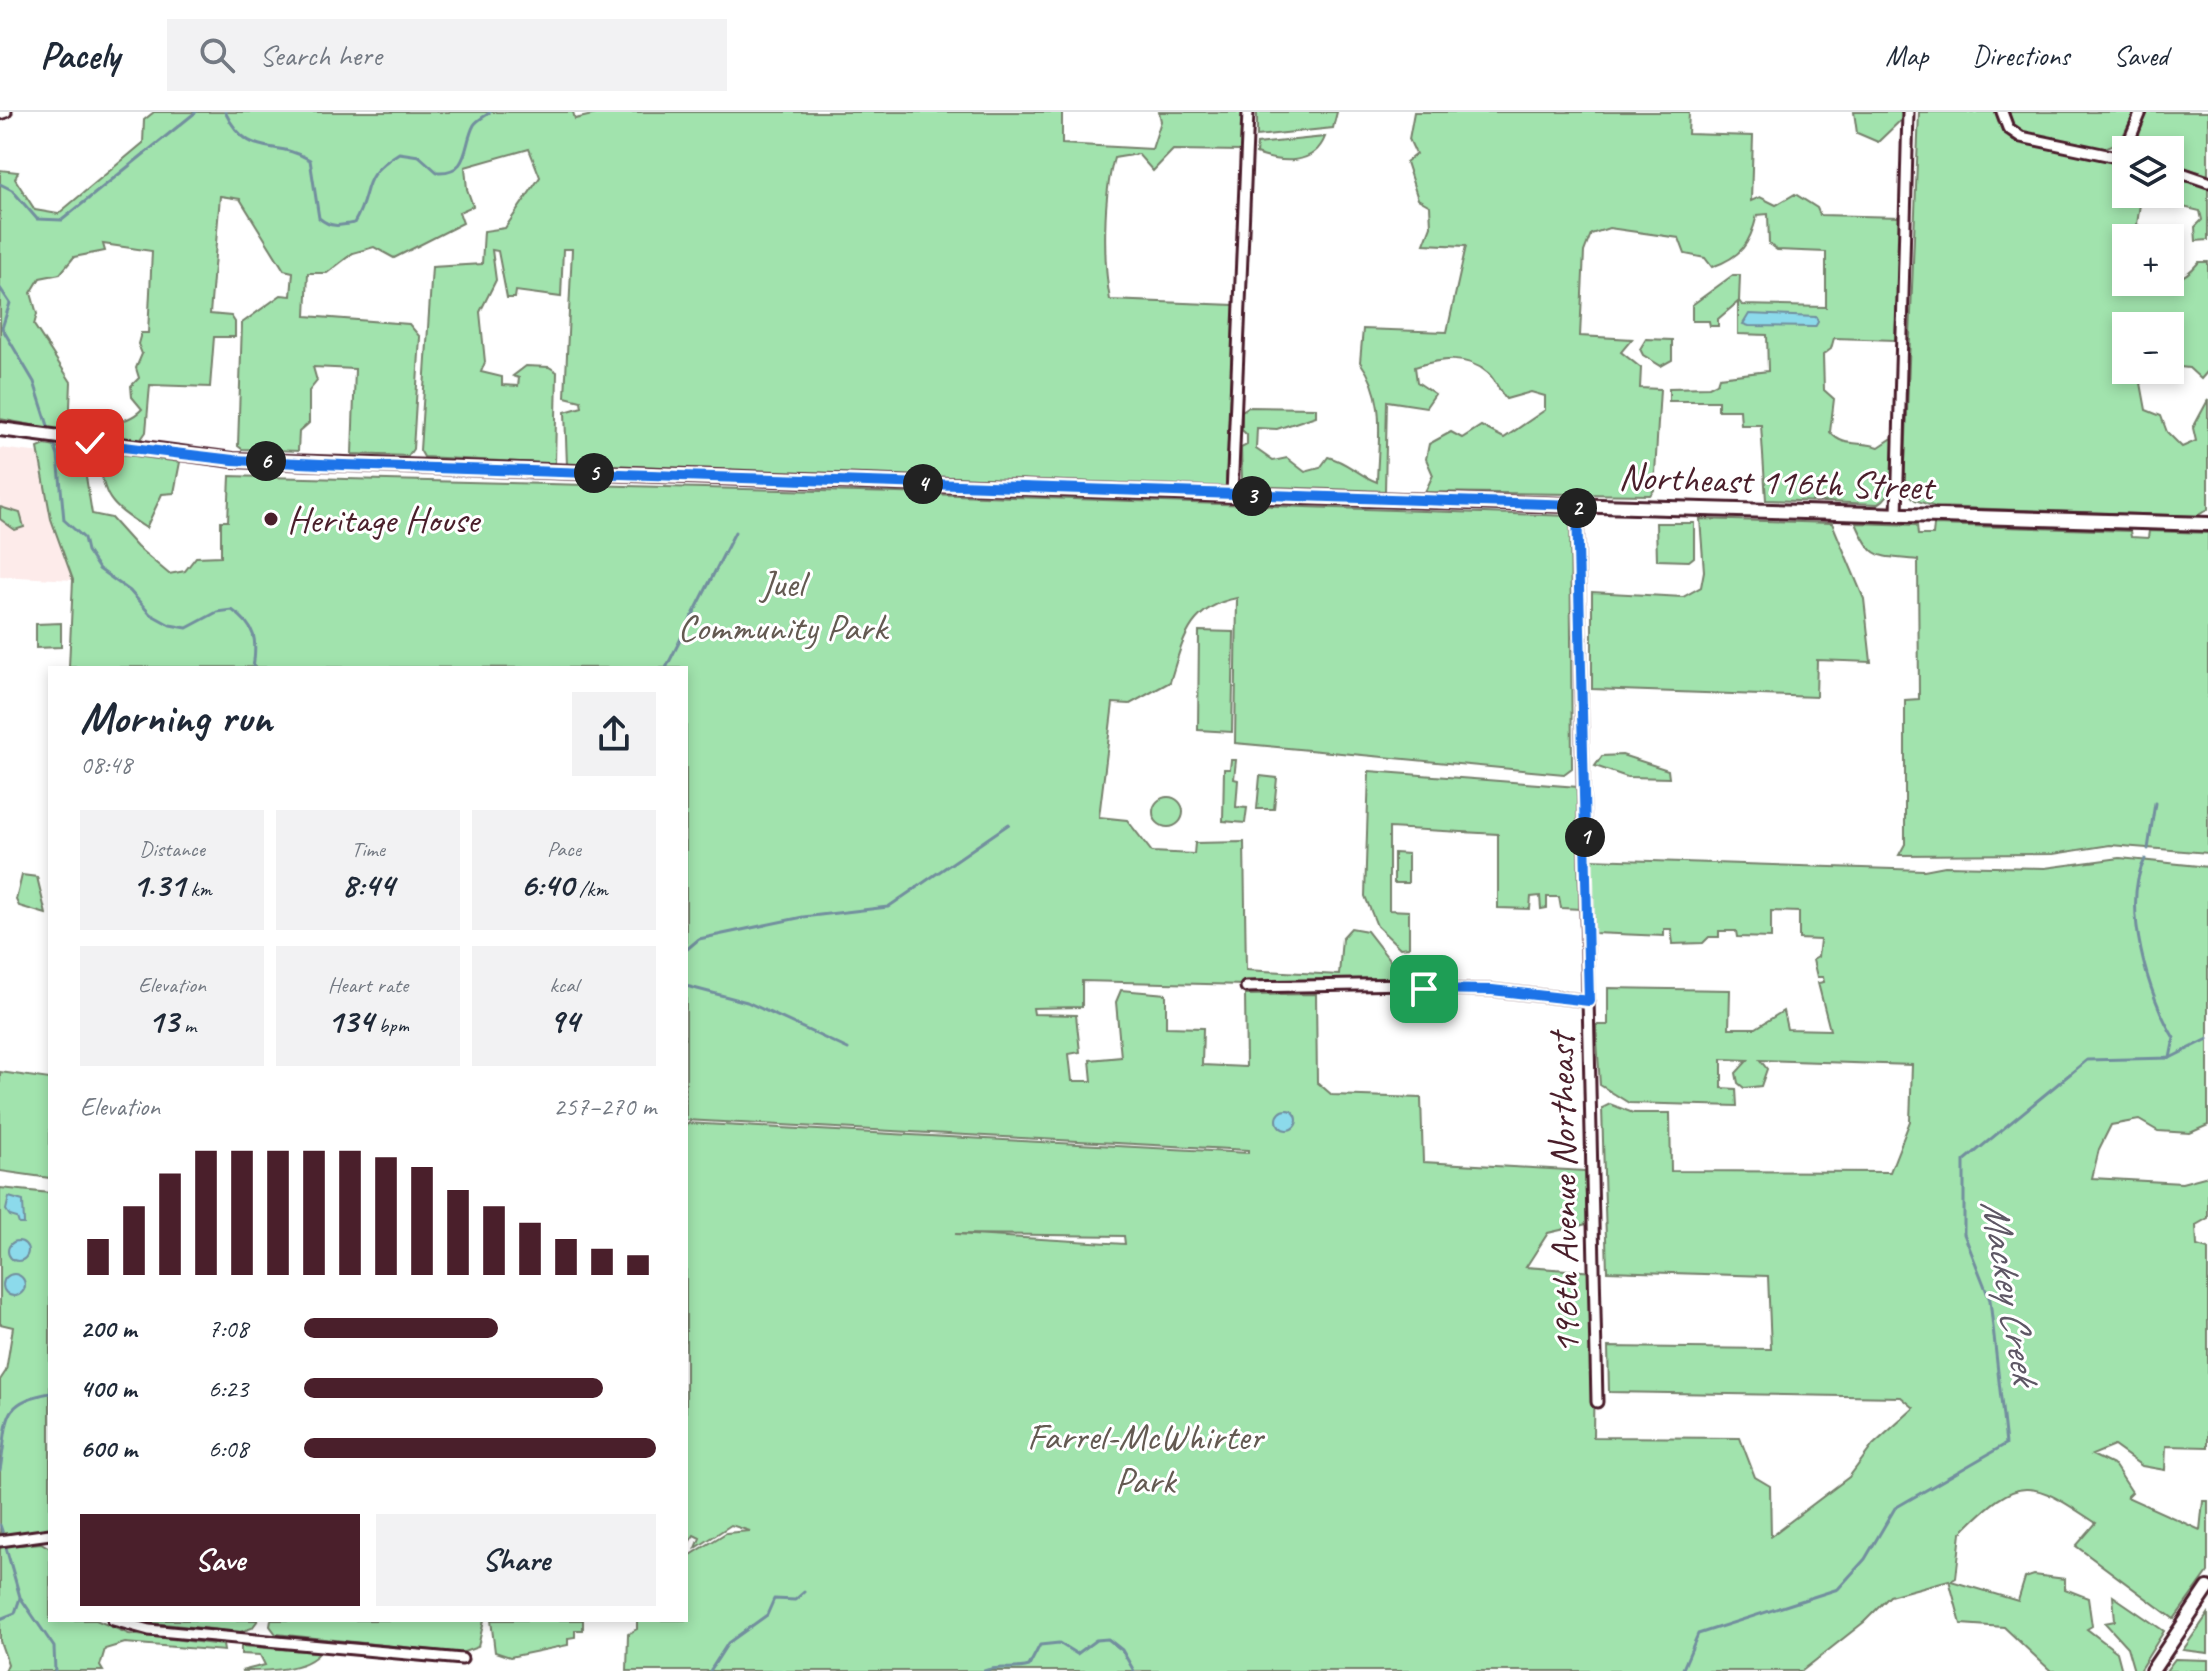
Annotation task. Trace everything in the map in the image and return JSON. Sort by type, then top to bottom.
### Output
[{"type":"street","points":[[0,114],[6,112]]},
{"type":"street","points":[[1232,495],[1248,112]]},
{"type":"street","points":[[1897,515],[1908,112]]},
{"type":"street","points":[[2002,112],[2008,128],[2021,137],[2112,156]]},
{"type":"street","points":[[2132,136],[2141,112]]},
{"type":"street","points":[[2184,174],[2208,182]]},
{"type":"street","name":"Northeast 116th Street","points":[[0,429],[233,460],[1232,495],[2208,524]]},
{"type":"street","name":"196th Avenue Northeast","points":[[1577,505],[1597,1402]]},
{"type":"street","points":[[1246,987],[1410,984],[1424,989],[1492,990],[1589,1001]]},
{"type":"street","points":[[5,1540],[48,1534]]},
{"type":"street","points":[[2152,1671],[2208,1588]]},
{"type":"street","points":[[120,1622],[149,1630],[462,1659]]},
{"type":"shaded area","points":[[0,448],[41,453],[73,580],[0,576]]},
{"type":"green space","points":[[154,112],[573,112],[575,119],[605,112],[1062,112],[1062,144],[1152,149],[1161,121],[1159,112],[1243,112],[1242,151],[1173,150],[1153,171],[1138,154],[1114,158],[1106,209],[1105,248],[1110,300],[1234,305],[1226,488],[567,465],[565,412],[582,407],[581,401],[565,397],[572,249],[563,249],[561,297],[516,291],[515,298],[507,298],[498,251],[492,250],[496,280],[480,312],[485,362],[481,372],[502,377],[502,385],[518,386],[519,378],[513,376],[526,366],[549,367],[557,372],[555,464],[424,457],[420,450],[432,267],[482,264],[484,231],[505,228],[540,177],[529,149],[465,167],[467,189],[473,206],[459,212],[463,223],[394,258],[374,247],[353,253],[327,273],[308,273],[306,316],[409,324],[420,337],[413,449],[408,456],[352,454],[355,369],[313,367],[317,381],[309,391],[309,423],[299,432],[298,451],[242,449],[238,446],[242,323],[281,295],[291,296],[293,272],[284,270],[240,199],[220,196],[210,314],[231,316],[235,322],[235,337],[214,337],[210,387],[150,385],[146,432],[139,442],[87,434],[128,419],[142,409],[132,397],[131,386],[139,378],[136,368],[142,354],[138,344],[141,333],[148,333],[152,251],[103,244],[105,251],[74,257],[60,274],[40,278],[31,293],[37,314],[34,325],[71,382],[69,432],[0,419],[0,170],[18,172],[15,179],[35,210],[58,214],[143,143],[144,120]]},
{"type":"green space","points":[[1257,112],[1337,112],[1333,128],[1257,136]]},
{"type":"green space","points":[[1414,112],[1689,112],[1688,134],[1753,136],[1751,201],[1760,197],[1776,205],[1795,194],[1817,208],[1820,215],[1901,217],[1895,340],[1834,338],[1831,349],[1823,355],[1824,390],[1834,399],[1830,432],[1841,441],[1879,447],[1894,437],[1894,474],[1885,499],[1878,504],[1766,500],[1761,425],[1741,425],[1740,410],[1718,410],[1718,401],[1669,401],[1669,388],[1709,387],[1717,383],[1719,377],[1768,371],[1767,335],[1738,334],[1738,302],[1718,319],[1718,326],[1710,326],[1709,321],[1692,321],[1692,305],[1733,275],[1740,275],[1739,301],[1742,305],[1826,307],[1826,252],[1777,250],[1769,244],[1768,214],[1757,215],[1747,242],[1737,254],[1712,267],[1705,258],[1685,254],[1679,238],[1609,228],[1591,234],[1584,252],[1580,336],[1632,339],[1621,352],[1641,368],[1640,388],[1660,389],[1654,490],[1650,495],[1425,492],[1433,475],[1426,459],[1429,444],[1451,432],[1462,438],[1481,426],[1504,438],[1545,410],[1545,396],[1531,392],[1506,399],[1493,378],[1480,367],[1453,360],[1415,367],[1417,382],[1435,394],[1426,407],[1387,401],[1385,491],[1246,486],[1242,479],[1241,448],[1247,445],[1247,435],[1242,430],[1242,411],[1248,407],[1316,408],[1316,416],[1277,429],[1257,428],[1256,449],[1273,461],[1287,458],[1305,472],[1320,468],[1328,457],[1377,482],[1378,404],[1369,376],[1360,362],[1363,329],[1447,332],[1466,246],[1424,244],[1431,226],[1430,206],[1418,199],[1406,162],[1416,154],[1409,139]]},
{"type":"green space","points":[[1854,112],[1904,112],[1903,118],[1878,142],[1857,133]]},
{"type":"green space","points":[[1919,112],[1996,112],[2000,125],[2013,140],[2112,161],[2112,208],[2139,208],[2137,224],[2112,224],[2112,296],[2184,296],[2184,276],[2199,262],[2208,262],[2208,371],[2201,379],[2184,367],[2184,312],[2112,312],[2112,384],[2141,384],[2146,410],[2161,416],[2167,432],[2182,447],[2196,441],[2193,428],[2208,400],[2208,509],[2197,516],[1935,507],[1915,500],[1904,488]]},
{"type":"green space","points":[[2010,112],[2135,112],[2123,136],[2112,136],[2112,145],[2102,149],[2020,131],[2010,121]]},
{"type":"green space","points":[[2146,112],[2208,112],[2208,175],[2184,167],[2184,136],[2139,136]]},
{"type":"green space","points":[[1325,137],[1313,153],[1296,160],[1256,154],[1257,144]]},
{"type":"green space","points":[[2184,178],[2208,184],[2208,240],[2196,241],[2195,227],[2202,220],[2200,211],[2184,207]]},
{"type":"green space","points":[[1646,339],[1672,340],[1672,360],[1661,366],[1643,355],[1640,349]]},
{"type":"green space","points":[[45,445],[82,452],[92,514],[111,518],[137,547],[169,574],[185,571],[196,557],[221,556],[221,521],[228,521],[230,476],[898,493],[1570,516],[1572,768],[1564,774],[1235,743],[1237,598],[1221,602],[1198,617],[1184,639],[1170,682],[1130,704],[1113,703],[1099,817],[1127,820],[1152,852],[1194,854],[1195,843],[1244,842],[1246,970],[1339,975],[1342,938],[1351,928],[1367,931],[1395,967],[1395,982],[1246,985],[1082,981],[1082,1007],[1033,1008],[1034,1014],[1076,1015],[1080,1052],[1069,1054],[1072,1081],[1092,1081],[1090,1060],[1121,1057],[1116,1002],[1121,990],[1166,994],[1166,1027],[1203,1028],[1202,1065],[1246,1067],[1245,995],[1316,994],[1317,1082],[1332,1095],[1421,1098],[1423,1162],[1585,1171],[1587,1224],[1548,1233],[1526,1267],[1595,1272],[1593,1437],[1740,1438],[1755,1477],[1770,1486],[1771,1536],[1849,1477],[1873,1445],[1914,1408],[1901,1397],[1609,1392],[1608,1347],[1771,1349],[1768,1276],[1607,1271],[1602,1108],[1610,1104],[1633,1113],[1670,1113],[1671,1171],[1890,1172],[1910,1121],[1912,1065],[1760,1060],[1767,1069],[1761,1086],[1744,1088],[1738,1083],[1736,1073],[1748,1060],[1722,1059],[1722,1088],[1736,1089],[1737,1106],[1629,1103],[1600,1085],[1596,1025],[1608,1025],[1608,988],[1730,990],[1729,1028],[1756,1028],[1783,1011],[1787,1029],[1830,1030],[1818,983],[1824,982],[1823,977],[1817,977],[1813,960],[1818,957],[1820,940],[1799,939],[1799,912],[1771,911],[1771,938],[1737,937],[1736,931],[1719,931],[1719,937],[1709,937],[1703,943],[1673,944],[1671,929],[1664,929],[1664,936],[1594,933],[1591,859],[1924,870],[1945,866],[2045,868],[2120,858],[2208,867],[2208,1125],[2190,1133],[2158,1131],[2139,1120],[2111,1125],[2099,1149],[2092,1178],[2182,1183],[2208,1176],[2208,1218],[2196,1225],[2197,1246],[2208,1249],[2208,1447],[2166,1446],[2165,1470],[2142,1466],[2114,1446],[2092,1455],[2115,1466],[2132,1492],[2127,1497],[2200,1530],[2203,1501],[2208,1501],[2208,1572],[2174,1619],[2076,1546],[2096,1523],[2055,1498],[2026,1489],[1998,1500],[1961,1533],[1956,1578],[1951,1581],[2018,1601],[2025,1578],[2034,1575],[2065,1579],[2065,1589],[2088,1598],[2092,1626],[2087,1629],[2117,1652],[2122,1671],[2051,1671],[2004,1627],[1961,1624],[1949,1580],[1890,1596],[1864,1622],[1802,1671],[627,1671],[628,1634],[637,1629],[637,1622],[688,1622],[688,1557],[726,1533],[750,1531],[731,1525],[696,1548],[700,1538],[694,1535],[688,1544],[688,1123],[1248,1153],[1248,1150],[688,1120],[688,666],[69,666],[73,580],[51,519],[38,448]],"holes":[[[955,1234],[1124,1236],[1125,1244]]]},
{"type":"green space","points":[[97,451],[180,462],[174,493],[162,494],[146,528],[109,497]]},
{"type":"green space","points":[[0,507],[20,513],[24,527],[15,530],[0,519]]},
{"type":"green space","points":[[1700,519],[1832,523],[1864,599],[1871,662],[1817,660],[1816,697],[1592,689],[1592,592],[1683,597],[1701,587],[1704,571]]},
{"type":"green space","points":[[1656,523],[1694,523],[1694,557],[1689,561],[1657,560]]},
{"type":"green space","points":[[1856,523],[1917,525],[1918,535],[1933,535],[1934,525],[2130,531],[2131,537],[2148,538],[2149,531],[2208,533],[2208,853],[2110,845],[2053,854],[1899,855],[1905,844],[1905,700],[1919,699],[1918,560],[1879,555],[1867,545]]},
{"type":"green space","points":[[61,623],[61,647],[36,648],[36,624]]},
{"type":"green space","points":[[1199,631],[1234,632],[1232,732],[1198,730]]},
{"type":"green space","points":[[1622,755],[1668,770],[1669,778],[1627,777],[1595,766],[1602,756]]},
{"type":"green space","points":[[1231,760],[1236,760],[1236,807],[1247,808],[1245,823],[1223,821],[1224,769],[1230,769]]},
{"type":"green space","points":[[1369,771],[1578,787],[1581,909],[1561,908],[1559,897],[1547,897],[1547,908],[1541,909],[1540,896],[1531,897],[1530,909],[1498,908],[1498,834],[1389,828],[1389,910],[1409,911],[1409,947],[1400,948],[1377,926],[1365,896]]},
{"type":"green space","points":[[1260,776],[1277,778],[1274,809],[1257,809]]},
{"type":"green space","points":[[1168,797],[1174,798],[1182,806],[1182,818],[1174,826],[1168,827],[1162,826],[1154,818],[1153,812],[1154,806],[1162,798]]},
{"type":"green space","points":[[1394,853],[1408,854],[1408,883],[1394,883]]},
{"type":"green space","points":[[22,875],[37,877],[46,914],[19,906],[16,900]]},
{"type":"green space","points":[[0,1072],[48,1079],[48,1178],[0,1171]]},
{"type":"green space","points":[[0,1188],[48,1193],[48,1530],[19,1536],[21,1545],[41,1543],[48,1547],[48,1622],[101,1622],[129,1634],[223,1645],[224,1651],[125,1643],[105,1649],[100,1666],[103,1671],[5,1671],[8,1664],[0,1641],[0,1380],[6,1371],[13,1327],[0,1324]]},
{"type":"green space","points":[[2113,1596],[2164,1631],[2139,1671],[2134,1671],[2127,1647],[2105,1623],[2115,1621]]},
{"type":"green space","points":[[2208,1614],[2208,1653],[2183,1650]]},
{"type":"green space","points":[[143,1622],[256,1622],[252,1628],[240,1632]]},
{"type":"green space","points":[[271,1622],[484,1622],[478,1647],[461,1653],[276,1634]]},
{"type":"green space","points":[[491,1622],[583,1622],[583,1630],[575,1630],[575,1637],[568,1638],[568,1645],[510,1657],[495,1652]]},
{"type":"green space","points":[[241,1646],[320,1652],[295,1666],[241,1671],[265,1665],[260,1655],[241,1654]]},
{"type":"green space","points":[[2175,1659],[2208,1660],[2208,1671],[2166,1671]]},
{"type":"water","points":[[1749,314],[1816,317],[1818,322],[1815,327],[1749,326],[1743,324]]},
{"type":"water","points":[[1287,1110],[1294,1113],[1297,1120],[1294,1127],[1287,1130],[1280,1127],[1277,1120],[1280,1113]]},
{"type":"water","points":[[9,1197],[23,1201],[24,1224],[19,1224],[17,1218],[10,1216],[6,1210]]},
{"type":"water","points":[[18,1241],[25,1244],[28,1251],[25,1258],[18,1261],[11,1258],[8,1251],[11,1244]]},
{"type":"water","points":[[14,1274],[22,1277],[25,1285],[22,1293],[14,1296],[6,1293],[3,1285],[6,1277]]},
{"type":"waterway","points":[[0,184],[12,190],[37,219],[62,220],[196,112]]},
{"type":"waterway","points":[[225,112],[243,137],[253,143],[285,150],[310,160],[319,218],[335,225],[354,223],[377,170],[399,153],[419,156],[437,172],[455,168],[464,157],[474,125],[490,112]]},
{"type":"waterway","points":[[0,288],[10,303],[2,328],[34,382],[50,432]]},
{"type":"waterway","points":[[52,439],[58,456],[64,520],[84,538],[87,551],[99,569],[130,591],[150,614],[170,625],[187,628],[217,612],[232,610],[251,629],[255,650],[253,666]]},
{"type":"waterway","points":[[667,666],[735,532]]},
{"type":"waterway","points":[[2148,849],[2155,803]]},
{"type":"waterway","points":[[688,948],[699,939],[803,917],[888,907],[1009,824]]},
{"type":"waterway","points":[[2145,859],[2138,878],[2137,924],[2147,975],[2174,1038],[2170,1058]]},
{"type":"waterway","points":[[688,987],[747,1002],[848,1049]]},
{"type":"waterway","name":"Mackey Creek","points":[[1682,1671],[1698,1634],[1838,1589],[1865,1559],[1895,1508],[2006,1444],[1990,1300],[1964,1234],[1964,1161],[2087,1060],[2170,1058],[2208,1039]]},
{"type":"waterway","points":[[0,1470],[10,1415],[22,1402],[48,1394]]},
{"type":"waterway","points":[[0,1525],[4,1537]]},
{"type":"waterway","points":[[5,1544],[20,1597],[54,1647],[55,1671]]},
{"type":"waterway","points":[[710,1671],[728,1643],[767,1615],[774,1599],[795,1600],[804,1592]]},
{"type":"waterway","points":[[0,1619],[15,1613],[20,1598]]},
{"type":"waterway","name":"Mackey Creek","points":[[984,1671],[1029,1666],[1040,1645],[1059,1643],[1077,1654],[1096,1640],[1108,1639],[1122,1650],[1134,1671]]},
{"type":"waterway","name":"Mackey Creek","points":[[772,1671],[781,1671]]},
{"type":"place","name":"Heritage House","points":[[271,519]]},
{"type":"route","points":[[90,443],[233,460],[343,465],[1577,505],[1589,1001],[1492,990],[1424,989]]},
{"type":"park label","name":"Juel Community Park","points":[[782,605]]},
{"type":"park label","name":"Farrel-McWhirter Park","points":[[1145,1458]]}]
